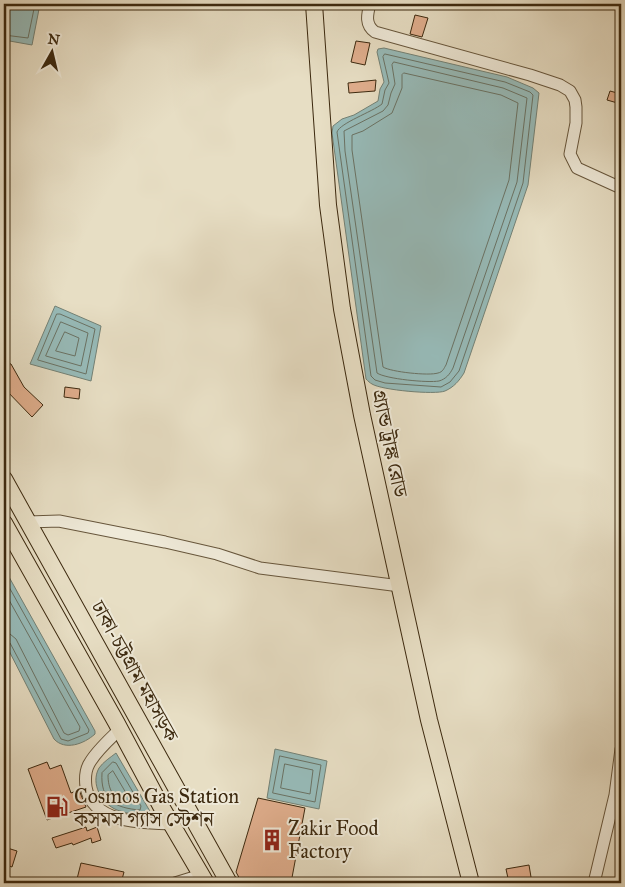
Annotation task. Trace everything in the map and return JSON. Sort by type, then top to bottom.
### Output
[{"type":"highway","name":"গ্র্যান্ড ট্রাঙ্ক রোড","points":[[311,6],[328,205],[342,309],[362,415],[429,720],[471,883]]},
{"type":"highway","name":"ঢাকা-চট্টগ্রাম মহাসড়ক","points":[[4,479],[229,883]]},
{"type":"highway","name":"ঢাকা-চট্টগ্রাম মহাসড়ক","points":[[4,523],[203,879]]},
{"type":"street","points":[[370,4],[367,22],[369,28],[375,32],[530,75],[560,85],[570,91],[575,100],[576,107],[576,123],[570,154],[576,168],[621,188]]},
{"type":"street","points":[[28,522],[59,521],[216,554],[260,568],[400,586]]},
{"type":"street","points":[[120,729],[89,765],[85,779],[90,798],[102,812],[114,816],[146,823],[171,824]]},
{"type":"street","points":[[594,883],[614,795],[621,749]]},
{"type":"street","points":[[175,883],[203,879]]},
{"type":"water","points":[[4,4],[40,4],[32,45],[4,40]]},
{"type":"water","points":[[384,48],[507,77],[533,88],[539,93],[528,185],[464,373],[454,386],[445,391],[420,392],[396,390],[377,386],[366,379],[332,133],[333,126],[342,119],[354,115],[378,101],[380,89],[384,82],[377,52],[378,49]]},
{"type":"water","points":[[55,306],[101,326],[91,381],[30,364]]},
{"type":"water","points":[[4,568],[95,731],[95,734],[85,741],[74,745],[64,745],[54,739],[4,641]]},
{"type":"water","points":[[275,749],[327,761],[319,809],[267,798]]},
{"type":"water","points":[[116,753],[151,813],[151,817],[117,810],[107,803],[99,793],[96,780],[99,768]]},
{"type":"building","points":[[415,15],[428,18],[422,37],[410,34]]},
{"type":"building","points":[[356,41],[370,43],[365,65],[351,62]]},
{"type":"building","points":[[376,80],[375,91],[349,93],[348,83]]},
{"type":"building","points":[[610,91],[621,94],[621,104],[607,100]]},
{"type":"building","points":[[4,362],[11,364],[24,387],[43,405],[32,417],[4,388]]},
{"type":"building","points":[[65,387],[80,389],[79,399],[64,397]]},
{"type":"building","points":[[47,762],[50,769],[61,765],[71,793],[79,790],[86,807],[47,820],[28,769]]},
{"type":"building","name":"Zakir Food Factory","points":[[258,798],[305,808],[291,883],[242,883],[236,872]]},
{"type":"building","points":[[86,827],[87,831],[97,827],[101,840],[92,843],[91,838],[73,845],[72,843],[56,848],[52,838]]},
{"type":"building","points":[[4,847],[17,851],[12,867],[4,864]]},
{"type":"building","points":[[81,863],[124,872],[121,883],[76,883]]},
{"type":"building","points":[[529,865],[532,883],[509,883],[506,869]]},
{"type":"place","name":"Cosmos Gas Station কসমস গ্যাস স্টেশন","points":[[57,807]]},
{"type":"place","name":"Zakir Food Factory","points":[[272,840]]}]
